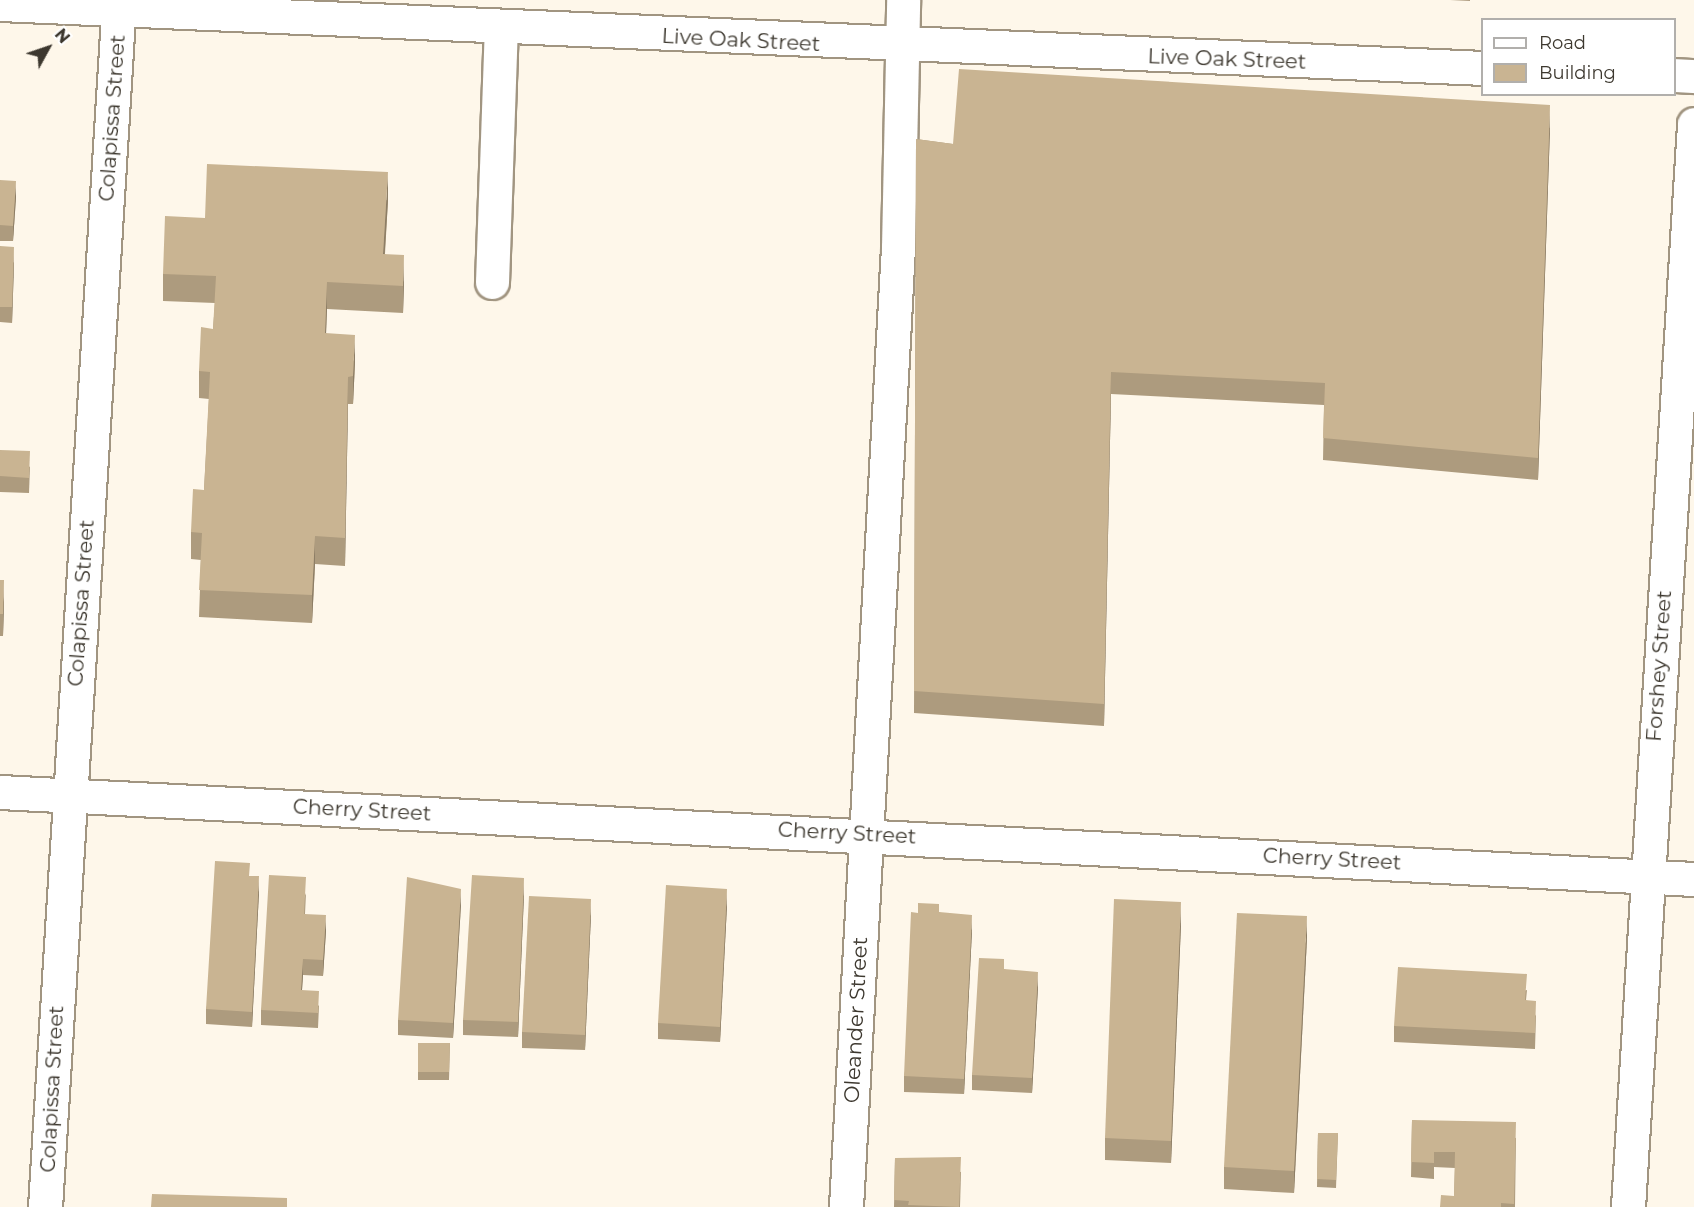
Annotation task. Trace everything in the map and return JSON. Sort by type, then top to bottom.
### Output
[{"type":"street","points":[[901,47],[903,0]]},
{"type":"street","name":"Live Oak Street","points":[[0,4],[119,5],[501,28],[901,47],[1481,68]]},
{"type":"street","name":"Colapissa Street","points":[[45,1207],[119,5]]},
{"type":"street","points":[[492,282],[501,28]]},
{"type":"street","name":"Oleander Street","points":[[846,1207],[898,248],[901,47]]},
{"type":"street","points":[[1676,75],[1694,76]]},
{"type":"street","name":"Forshey Street","points":[[1628,1207],[1646,876],[1694,124]]},
{"type":"street","name":"Cherry Street","points":[[0,792],[866,834],[1694,879]]},
{"type":"building","points":[[959,69],[1550,105],[1538,458],[1323,438],[1325,383],[1111,372],[1104,704],[914,691],[916,139],[953,144]]},
{"type":"building","points":[[207,164],[388,172],[383,254],[404,255],[403,286],[327,282],[325,333],[355,335],[353,376],[348,377],[345,538],[315,536],[312,595],[199,590],[202,533],[191,532],[193,489],[204,490],[210,372],[199,371],[201,327],[213,329],[216,276],[163,274],[165,216],[205,218]]},
{"type":"building","points":[[0,180],[16,181],[13,226],[0,225]]},
{"type":"building","points":[[0,246],[14,247],[12,307],[0,307]]},
{"type":"building","points":[[0,450],[30,451],[29,478],[0,476]]},
{"type":"building","points":[[0,580],[4,580],[3,614],[0,614]]},
{"type":"building","points":[[215,861],[250,863],[249,876],[259,876],[252,1012],[206,1009]]},
{"type":"building","points":[[269,875],[306,877],[304,914],[326,915],[323,960],[303,959],[301,990],[319,991],[318,1013],[261,1010]]},
{"type":"building","points":[[472,875],[524,878],[518,1022],[463,1020]]},
{"type":"building","points":[[407,877],[461,889],[453,1023],[398,1020]]},
{"type":"building","points":[[666,885],[727,889],[720,1027],[658,1023]]},
{"type":"building","points":[[529,896],[591,899],[585,1035],[522,1032]]},
{"type":"building","points":[[1114,899],[1181,902],[1171,1141],[1105,1138]]},
{"type":"building","points":[[918,903],[939,904],[939,912],[972,915],[964,1079],[904,1076],[911,912],[918,913]]},
{"type":"building","points":[[1237,913],[1307,916],[1294,1171],[1224,1167]]},
{"type":"building","points":[[979,958],[1004,959],[1004,969],[1038,972],[1032,1078],[972,1075]]},
{"type":"building","points":[[1398,967],[1527,974],[1525,1000],[1536,1001],[1535,1033],[1394,1026]]},
{"type":"building","points":[[418,1043],[450,1043],[449,1072],[418,1072]]},
{"type":"building","points":[[1412,1120],[1516,1122],[1514,1204],[1501,1203],[1501,1207],[1440,1207],[1441,1195],[1454,1196],[1455,1152],[1434,1152],[1434,1163],[1411,1162]]},
{"type":"building","points":[[1318,1133],[1338,1133],[1336,1180],[1317,1179]]},
{"type":"building","points":[[961,1157],[959,1207],[908,1205],[909,1201],[894,1200],[895,1158]]},
{"type":"building","points":[[152,1194],[287,1198],[287,1207],[151,1207]]}]
